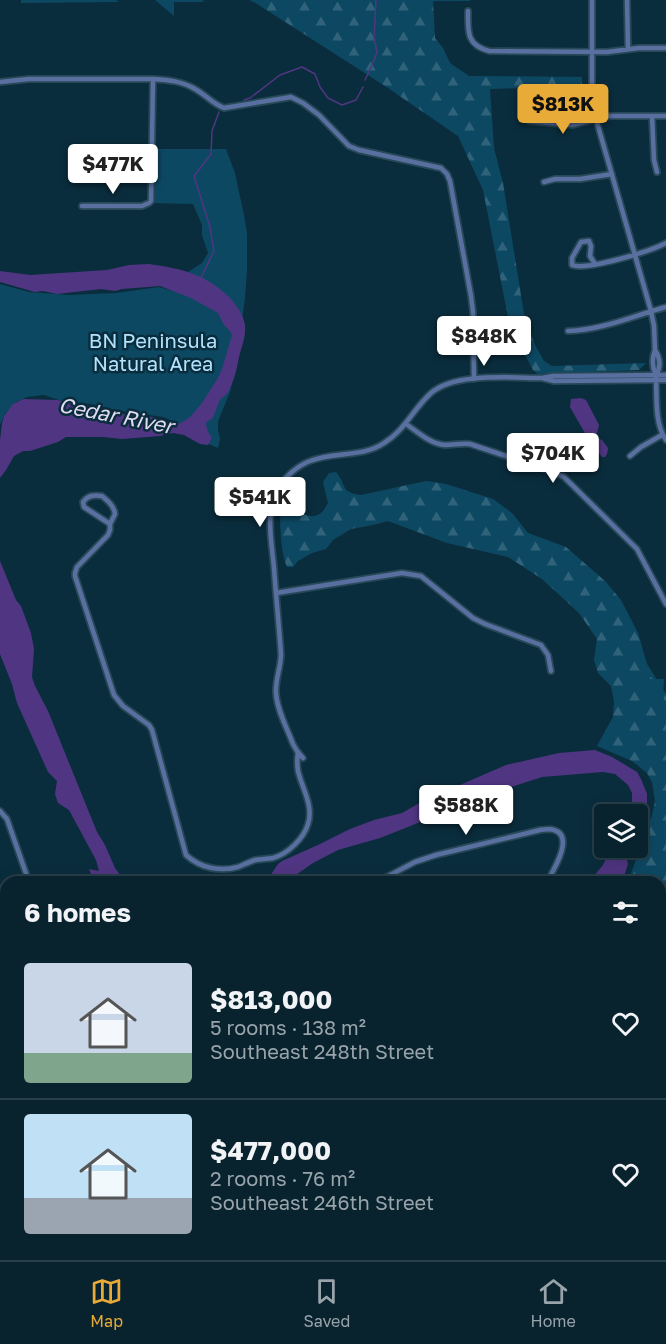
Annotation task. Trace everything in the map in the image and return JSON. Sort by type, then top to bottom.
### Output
[{"type":"street","points":[[592,0],[592,90],[596,119],[651,311],[655,350],[658,356],[659,370],[656,377],[658,414],[664,438],[640,447],[630,456]]},
{"type":"street","points":[[627,0],[628,49]]},
{"type":"street","points":[[468,11],[470,37],[481,49],[495,52],[607,52],[666,48]]},
{"type":"street","points":[[0,82],[29,78],[153,78],[196,89],[216,105],[224,108],[291,97],[319,115],[349,146],[441,168],[450,181],[472,304],[474,379]]},
{"type":"street","points":[[82,206],[142,206],[149,203],[151,198],[153,78]]},
{"type":"street","points":[[529,121],[572,124],[610,116],[666,116]]},
{"type":"street","points":[[652,116],[654,160],[657,172]]},
{"type":"street","points":[[544,182],[612,174]]},
{"type":"street","points":[[595,264],[590,256],[589,241],[581,242],[572,258],[572,265],[580,267],[595,264],[635,254],[666,243]]},
{"type":"street","points":[[568,331],[585,331],[666,307]]},
{"type":"street","points":[[608,325],[610,332]]},
{"type":"street","points":[[110,524],[84,507],[83,502],[86,498],[102,496],[114,509],[115,514],[108,535],[77,567],[75,576],[114,695],[152,730],[186,855],[193,862],[205,867],[237,867],[282,854],[303,838],[309,823],[310,810],[298,768],[297,752],[276,695],[281,654],[270,515],[277,491],[284,480],[302,465],[313,460],[375,449],[406,424],[430,394],[452,382],[553,376],[656,377],[666,375]]},
{"type":"street","points":[[656,377],[666,380]]},
{"type":"street","points":[[658,414],[666,413]]},
{"type":"street","points":[[406,424],[435,442],[444,445],[470,444],[556,472],[564,477],[637,549],[666,603]]},
{"type":"street","points":[[276,593],[402,573],[421,576],[473,618],[541,645],[548,655],[551,671]]},
{"type":"street","points":[[297,752],[303,758]]},
{"type":"street","points":[[0,811],[7,819],[27,876]]},
{"type":"street","points":[[388,876],[415,862],[436,855],[550,829],[559,832],[564,842],[550,876]]},
{"type":"green space","points":[[21,0],[116,0],[119,2],[21,3]]},
{"type":"green space","points":[[155,0],[202,0],[205,2],[174,2],[174,16]]},
{"type":"green space","points":[[250,0],[470,0],[470,1],[253,2]]},
{"type":"green space","points":[[251,0],[433,0],[435,38],[450,63],[469,76],[582,77],[582,86],[490,89],[494,148],[503,183],[524,314],[535,345],[544,361],[552,366],[646,363],[639,370],[538,374],[533,370],[510,327],[483,190],[458,136]]},
{"type":"green space","name":"BN Peninsula Natural Area","points":[[150,149],[226,149],[235,173],[247,233],[247,271],[236,364],[230,392],[218,421],[220,439],[218,448],[174,429],[173,421],[163,417],[62,401],[44,395],[27,397],[16,402],[5,414],[0,425],[0,284],[29,292],[69,295],[116,293],[159,287],[173,291],[188,272],[202,263],[208,253],[202,235],[202,225],[193,204],[150,203]]},
{"type":"green space","points":[[336,472],[347,490],[361,495],[426,481],[446,484],[493,499],[512,513],[528,533],[566,547],[605,581],[621,600],[638,633],[647,664],[666,694],[666,876],[630,876],[637,858],[648,858],[648,826],[655,801],[652,782],[647,773],[632,761],[597,746],[613,717],[614,701],[611,686],[598,673],[594,660],[597,639],[579,613],[542,579],[508,557],[447,543],[388,521],[351,529],[333,540],[326,549],[312,553],[298,561],[293,567],[287,567],[281,530],[283,493],[289,495],[294,505],[303,513],[308,516],[318,515],[328,503],[323,482],[329,473]]},
{"type":"green space","points":[[634,679],[664,679],[663,698],[666,703],[666,725]]},
{"type":"water","points":[[149,264],[182,270],[211,282],[229,297],[244,321],[244,337],[232,384],[228,392],[206,416],[207,428],[212,438],[208,445],[173,433],[122,439],[66,437],[58,442],[23,451],[14,456],[0,478],[0,440],[4,416],[13,404],[23,399],[58,400],[119,414],[158,418],[172,424],[181,423],[190,417],[202,403],[218,378],[232,335],[218,313],[191,298],[160,286],[57,294],[35,292],[0,282],[0,271],[30,275],[107,270],[129,265]]},
{"type":"water","points":[[571,399],[586,400],[599,425],[597,433],[592,437],[586,435],[570,407]]},
{"type":"water","points":[[597,438],[602,440],[608,448],[605,457],[602,457],[594,447],[594,440]]},
{"type":"water","points":[[0,561],[31,633],[34,649],[32,677],[35,686],[48,711],[97,832],[121,876],[91,874],[89,869],[99,871],[96,860],[69,810],[58,803],[55,794],[57,781],[48,772],[17,703],[0,654]]},
{"type":"water","points":[[595,750],[637,772],[647,794],[647,804],[630,804],[632,793],[628,785],[615,774],[603,772],[542,777],[496,792],[380,838],[338,850],[294,876],[270,876],[282,861],[350,829],[402,813],[423,801],[506,765],[559,753]]},
{"type":"water","points":[[606,858],[627,858],[624,876],[594,876]]},
{"type":"waterway","points":[[365,80],[377,52],[374,38],[376,0]]},
{"type":"waterway","points":[[244,100],[280,75],[302,67],[315,74],[328,98],[342,105],[356,100],[363,87]]},
{"type":"waterway","points":[[201,278],[214,251],[210,227],[194,176],[211,154],[212,131],[219,112]]},
{"type":"waterway","name":"Cedar River","points":[[197,424],[209,415],[217,395]]}]
